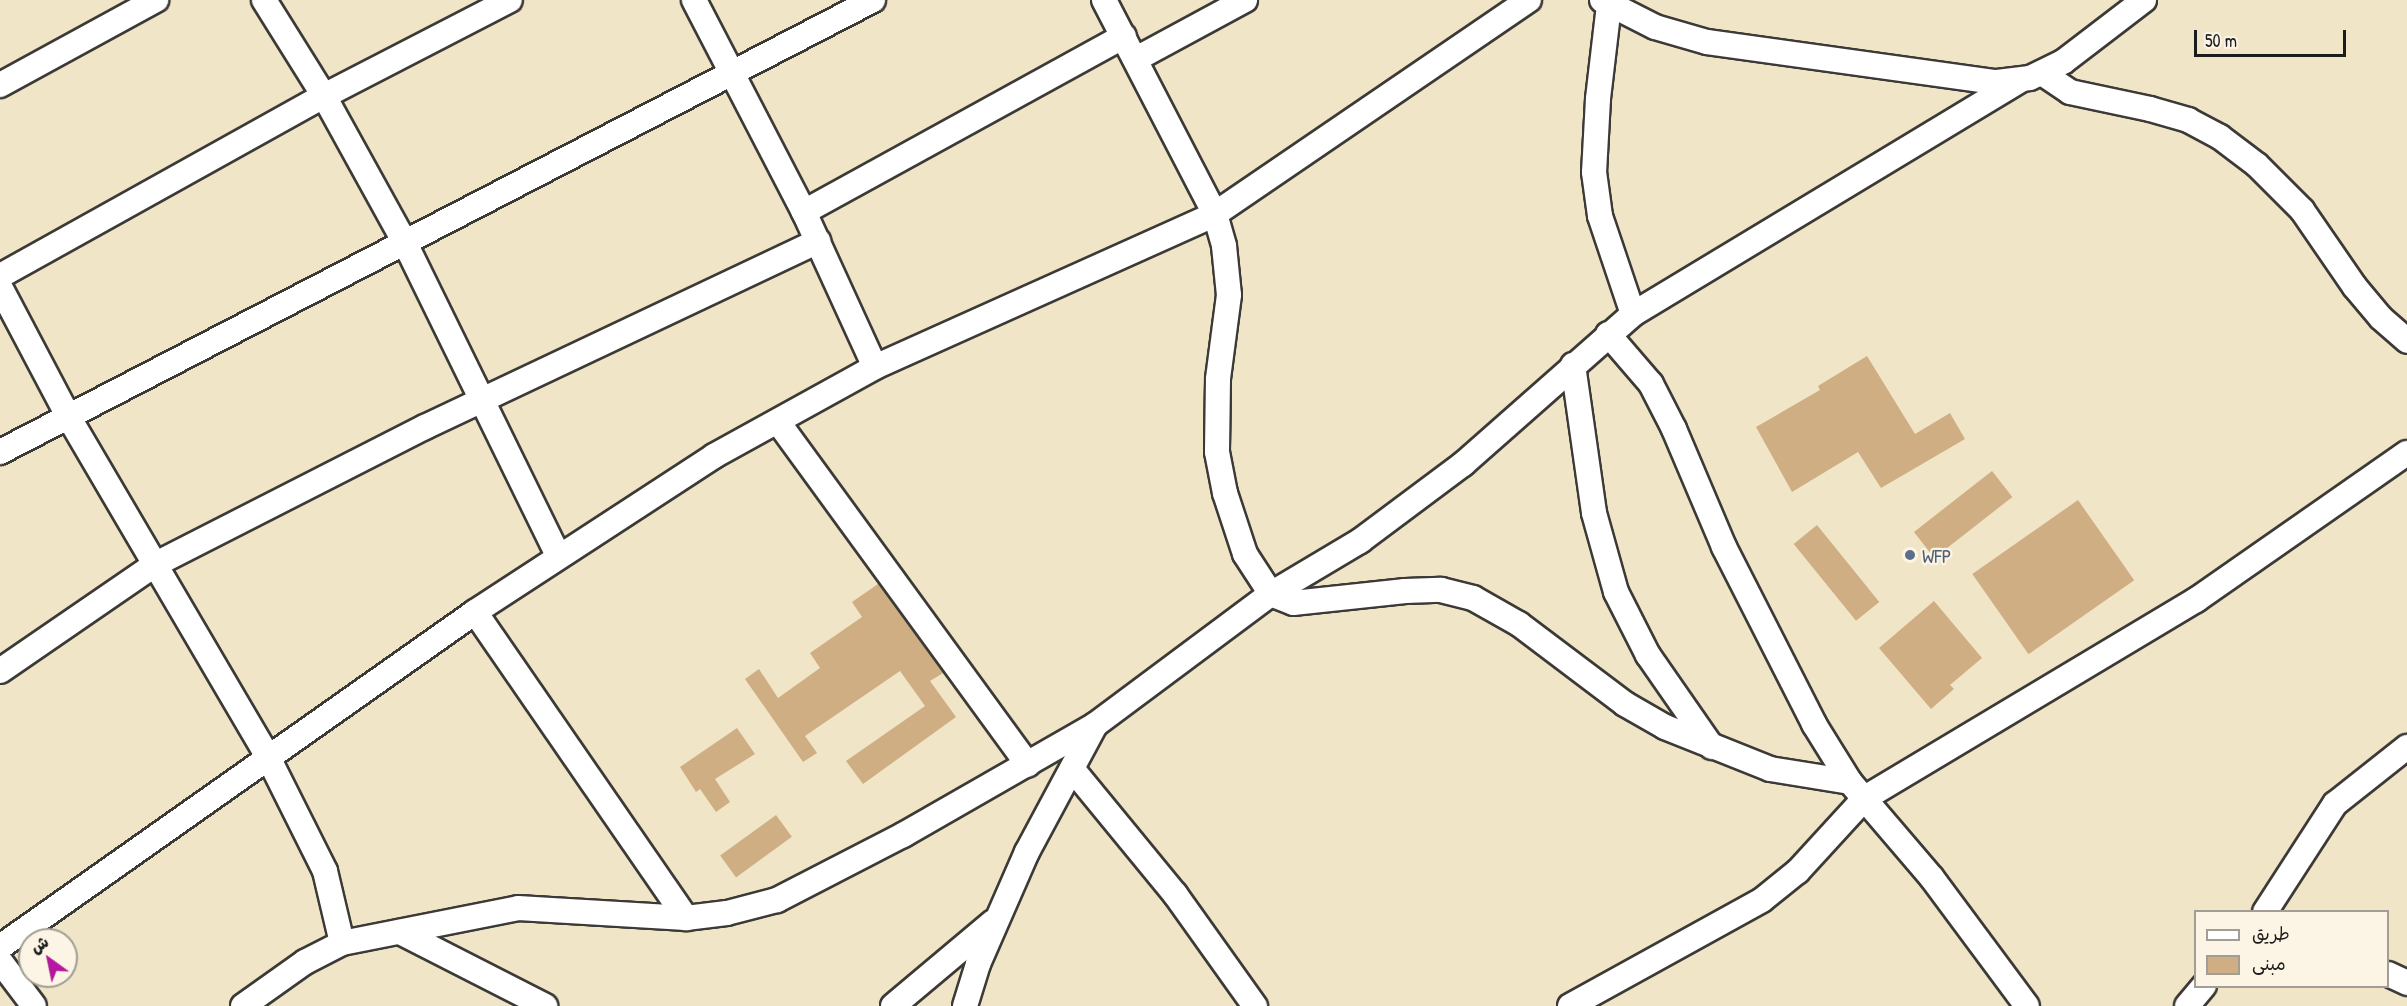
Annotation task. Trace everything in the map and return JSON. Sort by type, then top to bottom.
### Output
[{"type":"street","points":[[0,85],[156,0]]},
{"type":"street","points":[[264,0],[324,96],[405,243],[484,399],[558,555]]},
{"type":"street","points":[[0,276],[324,96],[510,0]]},
{"type":"street","points":[[694,0],[735,75],[804,212],[875,367]]},
{"type":"street","points":[[0,452],[735,75],[873,0]]},
{"type":"street","points":[[1104,0],[1215,214],[1224,246],[1229,295],[1218,379],[1217,452],[1224,493],[1245,554],[1271,594],[1293,603],[1405,591],[1441,590],[1473,598],[1519,624],[1625,704],[1714,749],[1770,769],[1857,790]]},
{"type":"street","points":[[1136,59],[1245,0]]},
{"type":"street","points":[[0,947],[475,612],[558,555],[714,456],[875,367],[1215,214],[1529,0]]},
{"type":"street","points":[[243,1006],[305,962],[342,943],[518,908],[686,918],[727,913],[777,900],[1028,765],[1095,725],[1271,594],[1360,541],[1463,464],[1633,314],[2031,77],[2144,0]]},
{"type":"street","points":[[1633,314],[1600,216],[1594,172],[1606,3],[1655,27],[1707,42],[1974,79],[2031,77],[2070,92],[2150,109],[2188,120],[2220,136],[2287,195],[2374,310],[2407,341]]},
{"type":"street","points":[[804,212],[1124,36]]},
{"type":"street","points":[[0,671],[154,565],[484,399],[818,241]]},
{"type":"street","points":[[0,287],[68,416],[269,759],[325,871],[342,943]]},
{"type":"street","points":[[1608,334],[1650,384],[1674,429],[1728,556],[1814,724],[1857,790],[1932,878],[2027,1006]]},
{"type":"street","points":[[1573,365],[1594,513],[1616,592],[1648,655],[1714,749]]},
{"type":"street","points":[[778,422],[1028,765]]},
{"type":"street","points":[[1570,1006],[1762,900],[1798,871],[1857,790],[2176,612],[2407,453]]},
{"type":"street","points":[[475,612],[686,918]]},
{"type":"street","points":[[965,1006],[997,918],[1027,852],[1073,770],[1095,725]]},
{"type":"street","points":[[2275,907],[2345,792],[2407,747]]},
{"type":"street","points":[[1073,770],[1175,894],[1255,1006]]},
{"type":"street","points":[[893,1006],[997,918]]},
{"type":"street","points":[[400,932],[545,1006]]},
{"type":"street","points":[[0,961],[34,1006]]},
{"type":"street","points":[[2389,974],[2407,983]]},
{"type":"street","points":[[2187,1006],[2203,988]]},
{"type":"building","points":[[1867,356],[1915,434],[1950,413],[1965,439],[1881,488],[1858,452],[1792,492],[1756,427],[1820,390],[1818,386]]},
{"type":"building","points":[[1992,471],[2012,497],[1934,558],[1914,532]]},
{"type":"building","points":[[2078,500],[2134,580],[2029,654],[1972,574]]},
{"type":"building","points":[[1817,525],[1879,602],[1856,621],[1794,544]]},
{"type":"building","points":[[878,584],[943,673],[930,681],[956,717],[863,784],[846,761],[925,706],[900,671],[805,736],[817,753],[803,762],[745,679],[759,669],[778,698],[820,668],[810,653],[862,617],[852,602]]},
{"type":"building","points":[[1934,601],[1982,658],[1950,685],[1954,689],[1931,709],[1879,648]]},
{"type":"building","points":[[737,728],[755,754],[715,779],[730,802],[716,812],[700,789],[696,792],[680,767]]},
{"type":"building","points":[[776,815],[792,837],[736,877],[720,856]]},
{"type":"place","name":"WFP","points":[[1910,555]]}]
